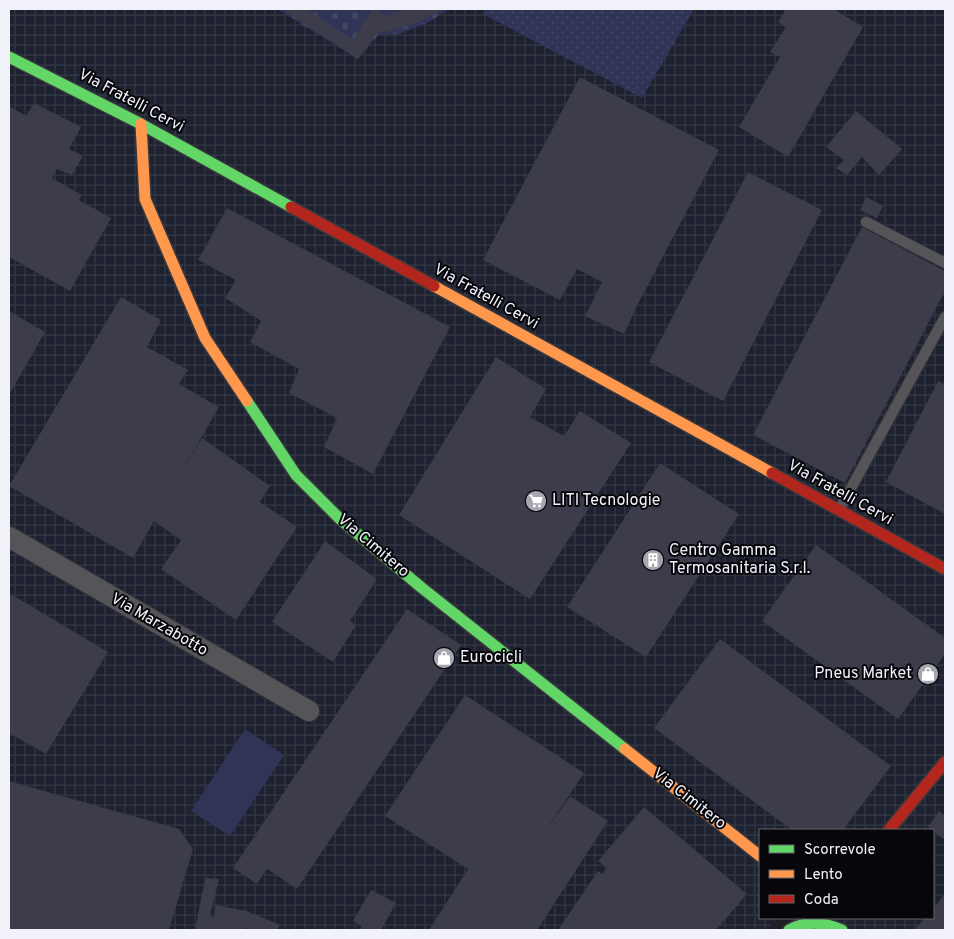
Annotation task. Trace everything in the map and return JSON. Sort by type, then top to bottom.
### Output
[{"type":"street","name":"Via Fratelli Cervi","points":[[9,57],[141,124],[945,569]]},
{"type":"street","name":"Via Cimitero","points":[[141,124],[145,199],[205,338],[296,475],[341,520],[422,588],[759,855]]},
{"type":"street","name":"Via Marzabotto","points":[[9,537],[309,711]]},
{"type":"street","points":[[890,829],[935,781],[945,762]]},
{"type":"street","points":[[789,930],[810,920],[842,930]]},
{"type":"lane","points":[[866,222],[945,263]]},
{"type":"lane","points":[[838,511],[945,317]]},
{"type":"shaded area","points":[[9,9],[945,9],[945,930],[810,930],[794,919],[934,919],[934,829],[759,829],[759,919],[777,919],[767,930],[9,930]]},
{"type":"green space","points":[[277,9],[449,9],[429,22],[399,34],[378,35],[358,59]]},
{"type":"green space","points":[[485,9],[694,9],[642,98],[483,14]]},
{"type":"green space","points":[[245,729],[284,755],[230,836],[191,811]]},
{"type":"building","points":[[282,9],[306,9],[353,40],[373,9],[387,16],[406,9],[444,9],[414,24],[385,32],[377,32],[358,59]]},
{"type":"building","points":[[786,9],[834,9],[863,27],[788,157],[739,127],[780,57],[770,52],[786,27],[778,22]]},
{"type":"building","points":[[580,77],[719,150],[624,334],[585,316],[602,282],[577,269],[560,300],[483,260]]},
{"type":"building","points":[[34,103],[81,127],[69,149],[83,156],[72,175],[57,169],[52,178],[82,195],[79,200],[111,218],[70,291],[9,257],[9,106],[26,116]]},
{"type":"building","points":[[856,111],[902,149],[879,175],[862,157],[847,175],[836,168],[844,160],[826,147]]},
{"type":"building","points":[[748,172],[822,210],[723,401],[649,362]]},
{"type":"building","points":[[866,197],[883,206],[877,218],[860,210]]},
{"type":"building","points":[[227,208],[450,327],[373,474],[324,447],[337,418],[289,393],[299,369],[250,342],[261,321],[225,298],[236,280],[198,260]]},
{"type":"building","points":[[862,227],[945,271],[945,291],[845,483],[753,435]]},
{"type":"building","points":[[121,297],[161,320],[147,347],[188,370],[179,384],[219,407],[181,473],[202,438],[270,486],[260,502],[297,527],[236,620],[161,569],[181,540],[154,521],[133,558],[9,486]]},
{"type":"building","points":[[9,311],[45,332],[9,395]]},
{"type":"building","points":[[496,357],[546,389],[530,417],[564,436],[580,411],[631,443],[530,599],[399,515]]},
{"type":"building","points":[[938,381],[945,384],[945,514],[886,482]]},
{"type":"building","name":"Centro Gamma Termosanitaria S.r.l.","points":[[660,463],[739,514],[646,657],[567,607]]},
{"type":"building","points":[[325,541],[377,579],[350,621],[356,625],[333,662],[272,622]]},
{"type":"building","points":[[816,545],[945,638],[945,654],[898,719],[762,621]]},
{"type":"building","points":[[9,593],[108,652],[46,754],[9,733]]},
{"type":"building","points":[[407,609],[461,645],[297,889],[267,869],[257,884],[233,868]]},
{"type":"building","points":[[720,639],[891,766],[844,829],[791,829],[654,728]]},
{"type":"building","points":[[465,695],[584,773],[543,834],[570,796],[608,821],[537,930],[429,930],[468,869],[385,816]]},
{"type":"building","points":[[9,781],[179,829],[193,849],[169,930],[9,930]]},
{"type":"building","points":[[644,807],[747,894],[716,930],[558,930],[598,871],[602,874],[607,868],[598,861]]},
{"type":"building","points":[[939,811],[945,816],[945,840],[934,832],[934,829],[928,827]]},
{"type":"building","points":[[205,878],[219,879],[210,916],[214,917],[216,905],[247,911],[280,925],[277,930],[249,930],[244,927],[244,930],[195,930]]},
{"type":"building","points":[[371,890],[396,903],[381,930],[359,930],[362,926],[353,921]]},
{"type":"building","points":[[945,894],[945,930],[914,930],[924,919],[934,919],[934,908]]},
{"type":"traffic: fast","points":[[9,57],[141,124],[291,207]]},
{"type":"traffic: fast","points":[[247,401],[296,475],[341,520],[422,588],[625,749]]},
{"type":"traffic: fast","points":[[789,930],[809,923],[829,925],[842,930]]},
{"type":"traffic: slow","points":[[141,124],[145,199],[205,338],[247,401]]},
{"type":"traffic: slow","points":[[434,286],[772,473]]},
{"type":"traffic: slow","points":[[625,749],[759,855]]},
{"type":"traffic: jam","points":[[291,207],[434,286]]},
{"type":"traffic: jam","points":[[772,473],[945,569]]},
{"type":"traffic: jam","points":[[890,829],[945,762]]},
{"type":"place","name":"LITI Tecnologie","points":[[536,501]]},
{"type":"place","name":"Centro Gamma Termosanitaria S.r.l.","points":[[653,560]]},
{"type":"place","name":"Eurocicli","points":[[444,658]]},
{"type":"place","name":"Pneus Market","points":[[928,674]]}]
